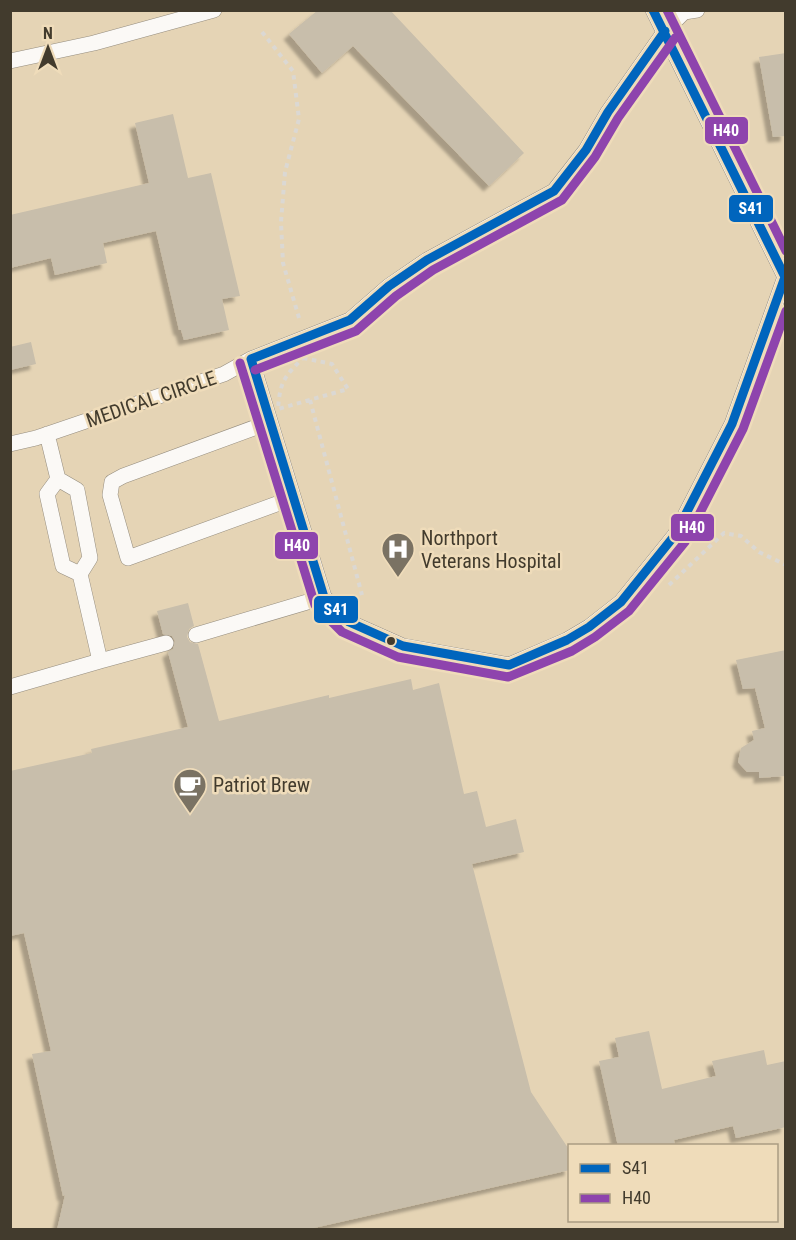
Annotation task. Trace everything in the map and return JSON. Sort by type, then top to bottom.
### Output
[{"type":"lane","points":[[10,61],[94,43],[214,10]]},
{"type":"lane","points":[[251,359],[324,597],[349,622],[403,646],[509,665],[567,640],[590,627],[621,602],[675,535],[732,424],[785,278],[653,10]]},
{"type":"lane","name":"MEDICAL CIRCLE","points":[[10,444],[47,434],[224,374],[251,359],[350,320],[389,286],[427,260],[554,191],[586,150],[608,112],[665,31],[684,12],[697,10]]},
{"type":"lane","points":[[270,422],[112,482],[110,495],[128,558],[293,498]]},
{"type":"lane","points":[[47,434],[58,479],[77,490],[90,558],[80,574],[100,661]]},
{"type":"lane","points":[[58,479],[47,494],[63,566],[80,574]]},
{"type":"lane","points":[[196,635],[324,597]]},
{"type":"lane","points":[[10,687],[166,643]]},
{"type":"path","points":[[262,32],[293,71],[299,119],[285,172],[281,222],[283,263],[299,319]]},
{"type":"path","points":[[303,358],[332,364],[348,389],[310,400],[278,409],[279,389],[287,374],[303,358]]},
{"type":"path","points":[[310,400],[362,595]]},
{"type":"path","points":[[669,585],[724,533],[741,536],[759,552],[786,565]]},
{"type":"shaded area","name":"Northport Veterans Hospital","points":[[10,11],[785,11],[785,1229],[11,1229]]},
{"type":"building","points":[[318,10],[390,10],[524,153],[489,186],[353,46],[322,73],[289,34]]},
{"type":"building","points":[[786,53],[786,136],[773,137],[759,57]]},
{"type":"building","points":[[173,114],[188,178],[211,173],[240,296],[222,299],[229,330],[184,340],[179,330],[156,231],[103,243],[107,263],[55,275],[51,258],[10,268],[10,215],[149,183],[135,123]]},
{"type":"building","points":[[31,342],[36,364],[10,370],[10,347]]},
{"type":"building","points":[[188,603],[194,626],[189,629],[187,637],[190,642],[198,644],[219,721],[329,695],[329,698],[411,679],[413,690],[439,683],[464,794],[477,791],[486,827],[516,819],[524,852],[472,864],[531,1092],[568,1148],[568,1170],[305,1230],[57,1230],[65,1195],[63,1196],[32,1054],[51,1051],[24,933],[10,936],[10,771],[92,753],[91,749],[188,727],[168,652],[173,649],[175,641],[172,636],[163,634],[157,611]]},
{"type":"building","points":[[786,650],[786,776],[759,778],[759,772],[747,772],[738,762],[741,748],[754,740],[752,731],[765,728],[755,688],[743,689],[736,660]]},
{"type":"building","points":[[649,1031],[662,1089],[716,1076],[712,1061],[764,1050],[767,1065],[786,1061],[786,1127],[736,1138],[733,1126],[674,1140],[675,1144],[618,1144],[599,1061],[619,1057],[615,1038]]},
{"type":"transit line","name":"S41","points":[[251,359],[324,597],[349,622],[403,646],[509,665],[567,640],[589,627],[621,602],[675,535],[732,424],[785,277],[653,10]]},
{"type":"transit line","name":"H40","points":[[667,10],[786,251]]},
{"type":"transit line","name":"S41","points":[[251,359],[350,320],[389,286],[427,260],[554,191],[586,150],[608,112],[665,31]]},
{"type":"transit line","name":"H40","points":[[255,370],[356,331],[396,296],[433,270],[562,200],[595,157],[618,118],[675,38]]},
{"type":"transit line","name":"H40","points":[[240,363],[315,605],[342,632],[398,657],[508,677],[572,651],[595,637],[629,611],[685,542],[743,429],[786,311]]},
{"type":"place","name":"Northport Veterans Hospital","points":[[398,578]]},
{"type":"place","name":"Patriot Brew","points":[[190,814]]}]
